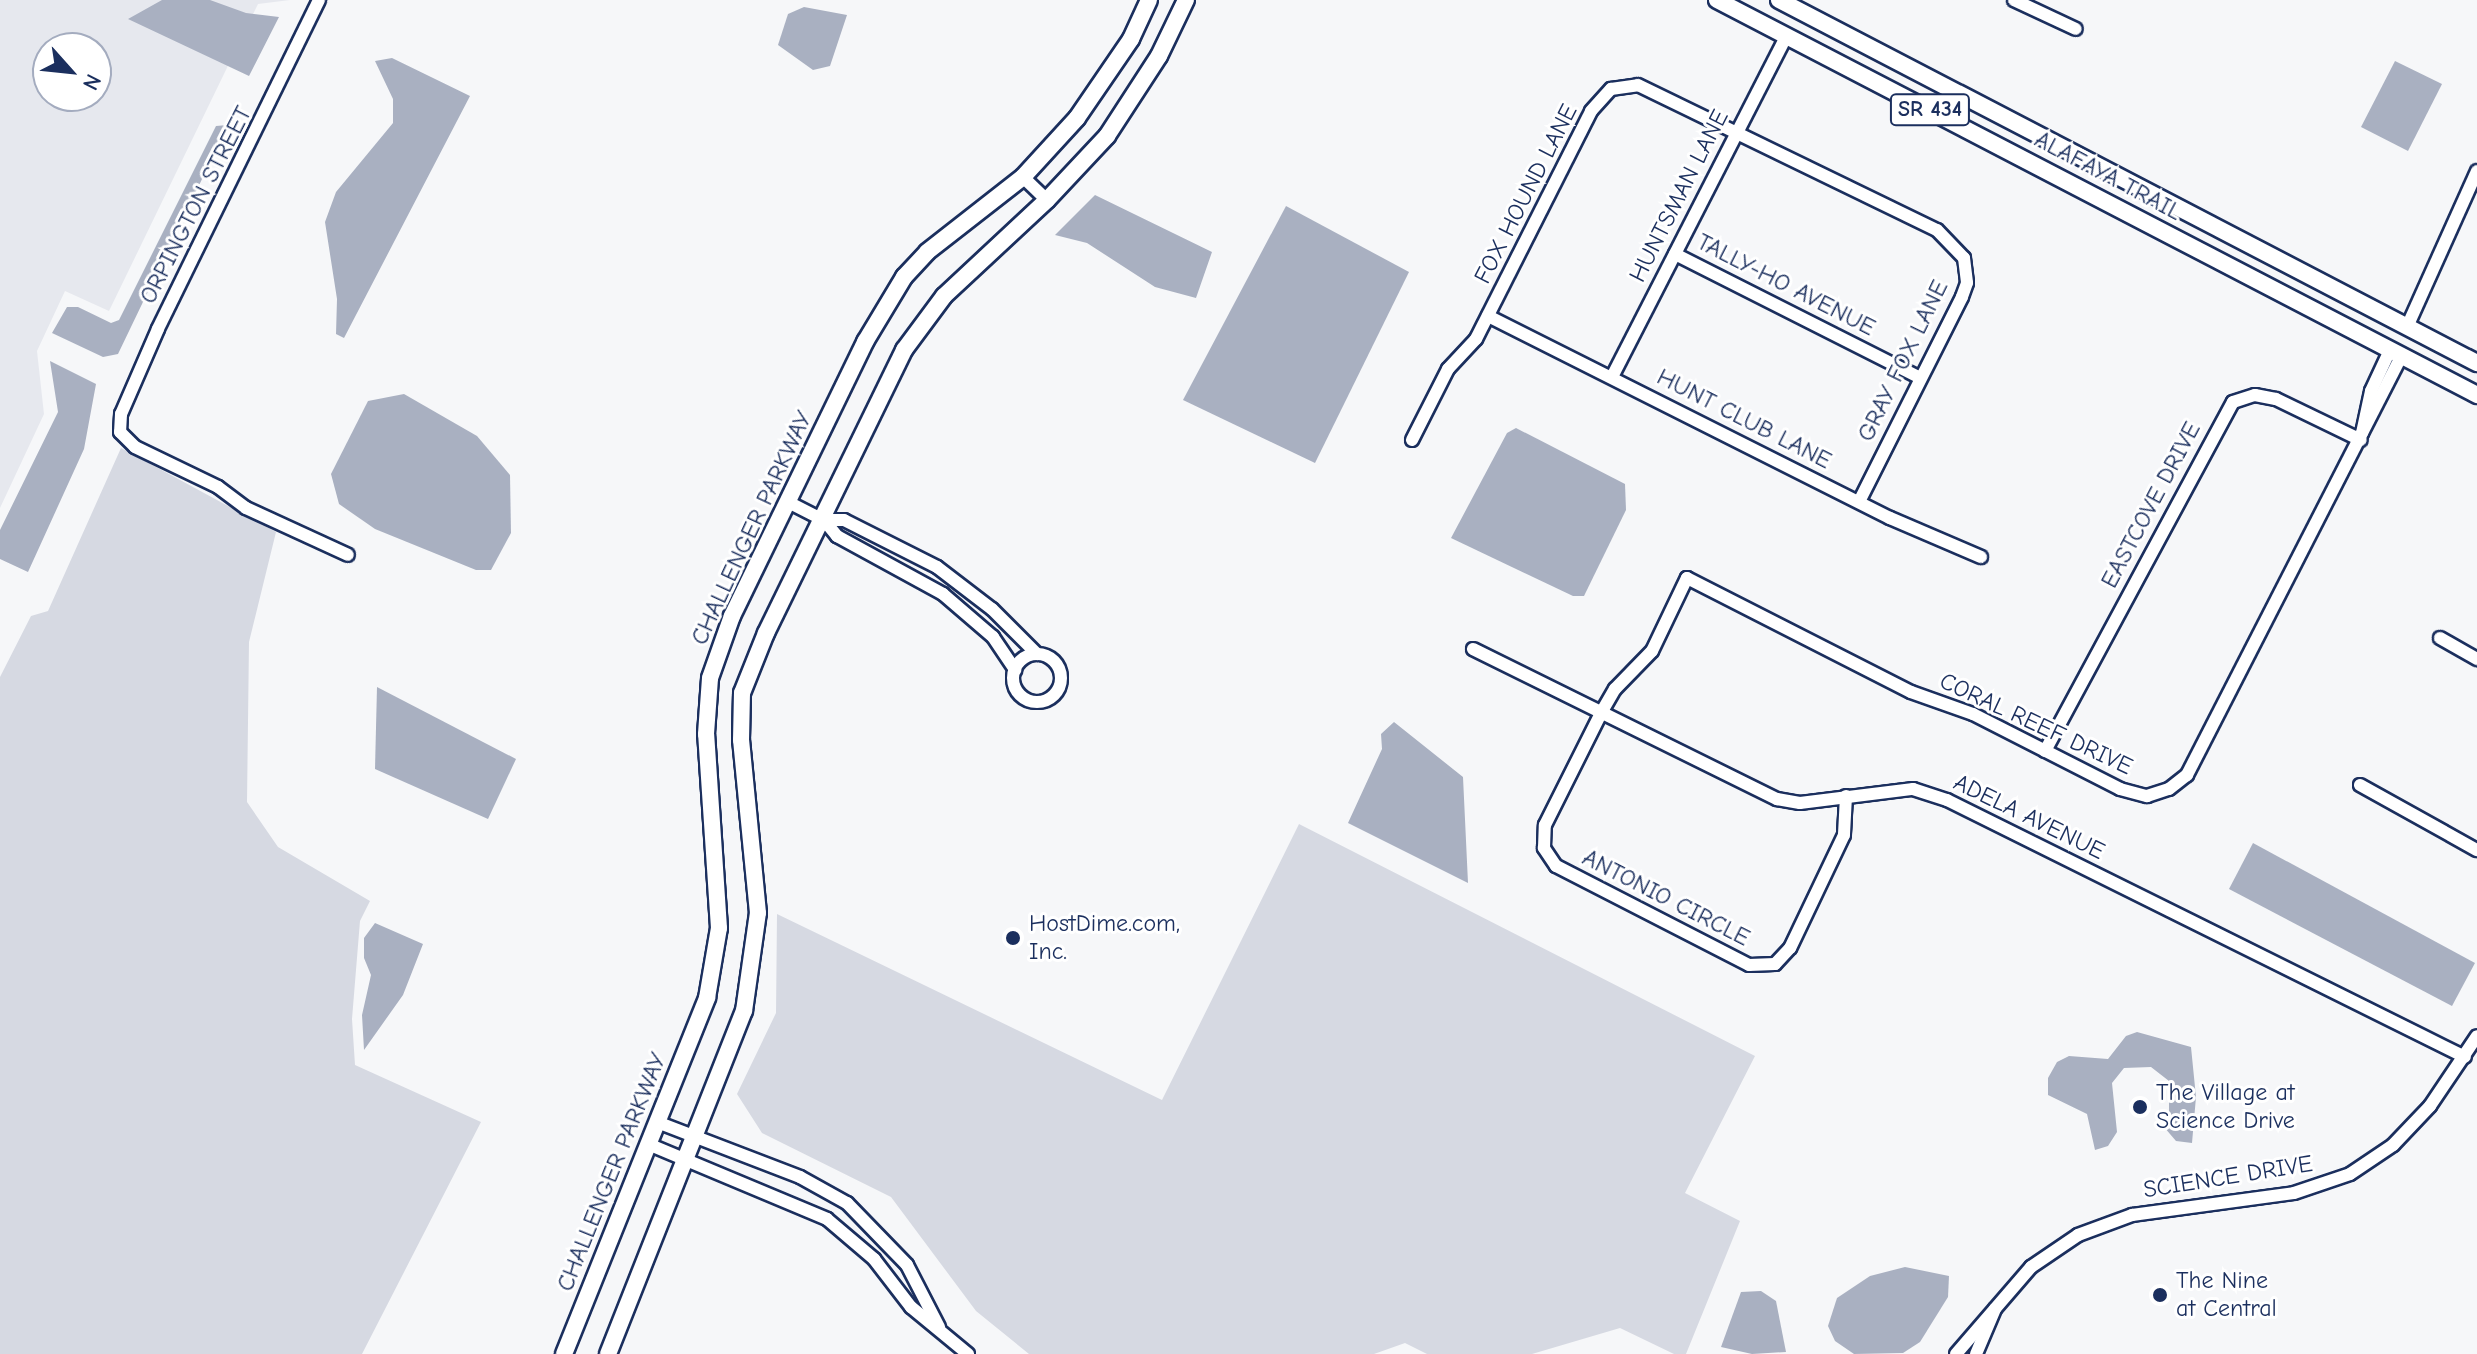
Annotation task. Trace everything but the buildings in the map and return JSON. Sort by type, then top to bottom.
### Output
[{"type":"main road","name":"CHALLENGER PARKWAY","points":[[564,1354],[707,998],[719,928],[706,734],[710,678],[732,616],[790,503],[865,342],[904,277],[927,252],[1023,177],[1106,78],[1149,0]]},
{"type":"main road","points":[[608,1354],[744,1011],[758,913],[741,740],[742,693],[904,350],[944,296],[1047,200],[1107,136],[1159,56],[1186,0]]},
{"type":"main road","name":"ALAFAYA TRAIL","points":[[1717,0],[2477,395]]},
{"type":"main road","name":"ALAFAYA TRAIL","points":[[1779,0],[1802,5],[1832,27],[2477,363]]},
{"type":"main road","points":[[1758,20],[1784,19],[1802,5]]},
{"type":"main road","points":[[1787,35],[1799,27],[1832,27]]},
{"type":"main road","points":[[2174,238],[2202,240],[2217,229]]},
{"type":"main road","points":[[2208,256],[2226,248],[2263,253]]},
{"type":"street","name":"ORPINGTON STREET","points":[[319,0],[158,329],[121,414],[120,432],[135,447],[218,487],[246,508],[348,555]]},
{"type":"street","points":[[2014,0],[2076,29]]},
{"type":"street","name":"HUNTSMAN LANE","points":[[1612,377],[1787,35]]},
{"type":"street","name":"FOX HOUND LANE","points":[[1412,440],[1448,369],[1471,346],[1488,316],[1591,111],[1611,89],[1625,84],[1654,90],[1737,130]]},
{"type":"street","name":"GRAY FOX LANE","points":[[1737,130],[1937,230],[1957,246],[1967,283],[1859,502]]},
{"type":"street","points":[[2407,327],[2477,171]]},
{"type":"street","points":[[1023,177],[1047,200]]},
{"type":"street","name":"TALLY-HO AVENUE","points":[[1675,254],[1920,378]]},
{"type":"street","name":"HUNT CLUB LANE","points":[[1488,316],[1859,502],[1981,557]]},
{"type":"street","name":"CORAL REEF DRIVE","points":[[1652,651],[1687,578],[1911,692],[1973,714],[2120,789],[2147,796],[2169,789],[2187,775],[2361,440],[2371,391],[2395,353]]},
{"type":"street","name":"EASTCOVE DRIVE","points":[[2045,751],[2233,402],[2255,395],[2276,399],[2361,440]]},
{"type":"street","points":[[790,503],[824,520],[837,536],[924,581],[966,611],[1002,647],[1015,670]]},
{"type":"street","points":[[824,520],[844,520],[937,567],[992,609],[1037,654],[1053,660],[1061,672],[1059,689],[1048,699],[1023,697],[1014,680],[1015,670],[1024,658],[1037,654]]},
{"type":"street","points":[[2440,638],[2477,659]]},
{"type":"street","name":"ADELA AVENUE","points":[[1473,649],[1777,799],[1800,803],[1913,789],[1947,800],[2465,1057]]},
{"type":"street","name":"ANTONIO CIRCLE","points":[[1652,651],[1615,689],[1545,825],[1544,848],[1556,866],[1749,965],[1775,964],[1790,948],[1844,835],[1846,796]]},
{"type":"street","points":[[2360,785],[2477,850]]},
{"type":"street","name":"SCIENCE DRIVE","points":[[1956,1354],[2031,1267],[2106,1223],[2152,1210],[2294,1193],[2350,1174],[2412,1126],[2465,1057],[2477,1036]]},
{"type":"street","points":[[657,1122],[813,1182],[847,1203],[907,1265],[939,1327]]},
{"type":"street","points":[[648,1144],[827,1219],[874,1259],[911,1307],[968,1354]]},
{"type":"street","name":"SCIENCE DRIVE","points":[[1976,1354],[1998,1302]]},
{"type":"street","points":[[1983,1340],[1984,1354]]},
{"type":"shaded area","points":[[0,0],[290,0],[258,4],[109,311],[65,291],[37,351],[44,414],[0,508]]},
{"type":"shaded area","points":[[121,448],[276,532],[249,642],[247,802],[278,847],[370,901],[360,921],[352,1019],[355,1065],[481,1122],[362,1354],[0,1354],[0,677],[31,616],[48,611]]},
{"type":"shaded area","points":[[1299,824],[1755,1056],[1685,1193],[1740,1221],[1686,1354],[1674,1354],[1620,1328],[1532,1354],[1427,1354],[1405,1343],[1374,1354],[1029,1354],[976,1311],[891,1197],[762,1133],[737,1094],[776,1013],[777,914],[1162,1100]]},
{"type":"water","points":[[162,0],[210,0],[246,13],[279,17],[249,76],[128,19]]},
{"type":"water","points":[[804,7],[847,15],[830,66],[813,70],[778,45],[788,14]]},
{"type":"water","points":[[392,58],[470,96],[344,338],[336,334],[337,299],[325,222],[336,192],[393,123],[393,99],[375,61]]},
{"type":"water","points":[[2395,61],[2442,84],[2408,151],[2361,127]]},
{"type":"water","points":[[228,125],[118,354],[103,357],[52,333],[67,307],[78,307],[111,323],[119,320],[216,126]]},
{"type":"water","points":[[1095,195],[1212,252],[1196,298],[1155,287],[1087,243],[1055,235]]},
{"type":"water","points":[[1286,206],[1409,272],[1315,463],[1183,400]]},
{"type":"water","points":[[50,361],[96,384],[84,449],[28,572],[0,559],[0,530],[58,412]]},
{"type":"water","points":[[404,394],[477,436],[510,475],[511,533],[491,570],[476,570],[375,529],[339,504],[331,474],[368,401]]},
{"type":"water","points":[[1516,428],[1625,484],[1626,510],[1584,596],[1573,596],[1451,538],[1507,433]]},
{"type":"water","points":[[377,687],[516,759],[488,819],[375,769]]},
{"type":"water","points":[[1394,722],[1463,777],[1468,883],[1348,823],[1382,749],[1381,734]]},
{"type":"water","points":[[2253,843],[2475,963],[2452,1006],[2229,889]]},
{"type":"water","points":[[375,923],[423,944],[403,995],[364,1050],[362,1015],[371,975],[364,958],[364,938]]},
{"type":"water","points":[[2137,1032],[2191,1047],[2196,1097],[2192,1143],[2176,1141],[2164,1127],[2169,1119],[2169,1081],[2151,1067],[2124,1068],[2112,1083],[2117,1132],[2108,1146],[2095,1150],[2087,1114],[2048,1095],[2048,1078],[2057,1062],[2069,1056],[2108,1059],[2126,1036]]},
{"type":"water","points":[[1905,1267],[1949,1276],[1948,1297],[1920,1342],[1903,1353],[1854,1354],[1835,1341],[1828,1326],[1837,1298],[1870,1276]]},
{"type":"water","points":[[1761,1291],[1776,1301],[1786,1352],[1752,1354],[1721,1347],[1741,1292]]},
{"type":"place","name":"HostDime.com, Inc.","points":[[1013,938]]},
{"type":"place","name":"The Village at Science Drive","points":[[2140,1107]]},
{"type":"place","name":"The Nine at Central","points":[[2160,1295]]}]
